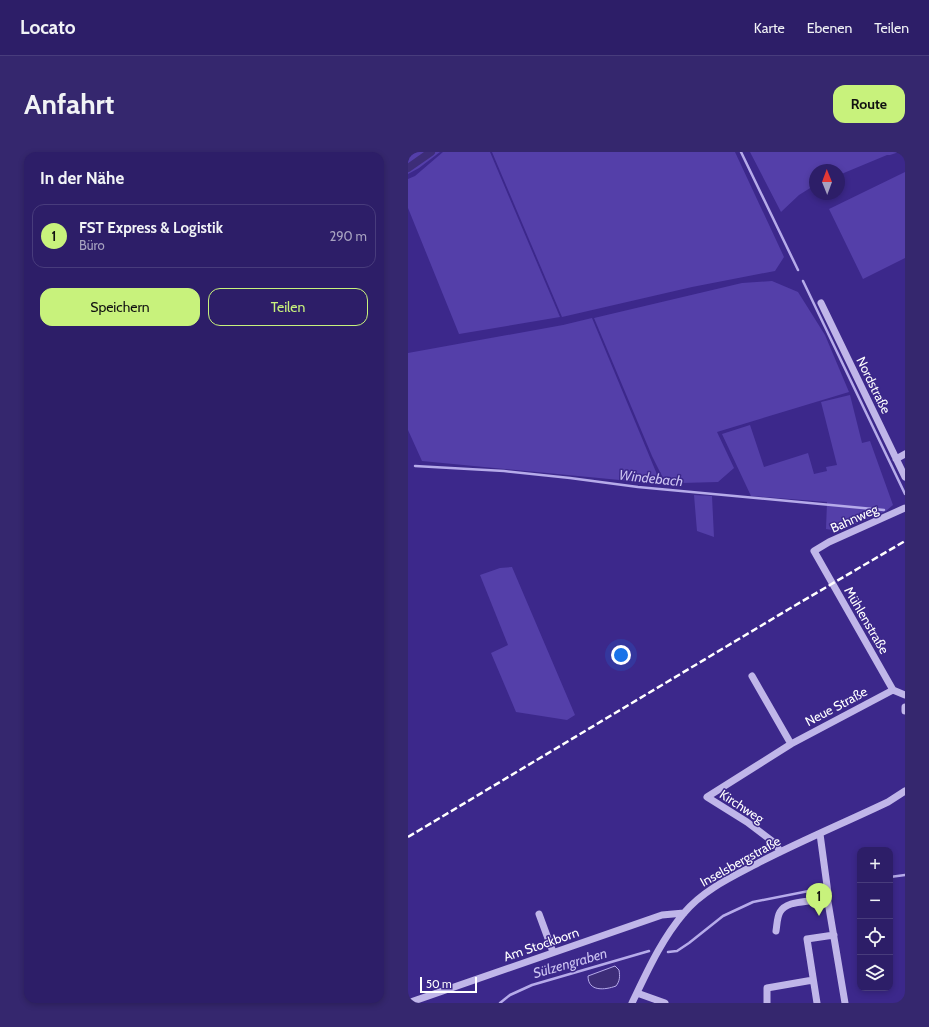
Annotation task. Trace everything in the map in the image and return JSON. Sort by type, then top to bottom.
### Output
[{"type":"street","name":"Nordstraße","points":[[821,303],[905,477]]},
{"type":"street","points":[[896,459],[905,454]]},
{"type":"street","name":"Bahnweg","points":[[814,551],[830,542],[905,508]]},
{"type":"street","name":"Mühlenstraße","points":[[814,551],[892,690]]},
{"type":"street","points":[[752,676],[791,744]]},
{"type":"street","points":[[892,690],[905,695]]},
{"type":"street","name":"Neue Straße","points":[[707,797],[791,744],[892,690]]},
{"type":"street","name":"Inselsbergstraße","points":[[632,1003],[671,929],[699,898],[716,886],[741,872],[780,852],[888,802],[905,791]]},
{"type":"street","name":"Kirchweg","points":[[707,797],[747,822],[776,844],[780,852]]},
{"type":"street","points":[[820,834],[828,893],[827,896],[845,1003]]},
{"type":"street","points":[[776,931],[780,912],[786,906],[820,899],[827,896]]},
{"type":"street","name":"Am Stockborn","points":[[408,1003],[662,915],[684,913]]},
{"type":"street","points":[[539,914],[553,952]]},
{"type":"street","points":[[817,1003],[807,939],[834,935]]},
{"type":"street","points":[[767,1003],[767,988],[813,980]]},
{"type":"street","points":[[637,993],[665,1003]]},
{"type":"shaded area","points":[[408,152],[440,152],[419,168],[408,174]]},
{"type":"shaded area","points":[[443,152],[490,152],[560,317],[459,334],[408,208],[408,179],[415,176]]},
{"type":"shaded area","points":[[492,152],[735,152],[784,257],[775,271],[692,287],[562,317]]},
{"type":"shaded area","points":[[750,152],[899,152],[887,155],[845,172],[845,164],[809,164],[809,189],[799,195],[781,212]]},
{"type":"shaded area","points":[[905,172],[905,258],[863,279],[829,209]]},
{"type":"shaded area","points":[[772,281],[798,292],[825,335],[849,392],[717,432],[734,468],[718,482],[681,483],[663,478],[652,456],[594,318],[742,283]]},
{"type":"shaded area","points":[[592,318],[661,484],[422,461],[408,430],[408,353],[563,325]]},
{"type":"shaded area","points":[[850,395],[862,443],[870,441],[893,505],[886,511],[839,531],[826,529],[827,502],[751,496],[722,434],[750,425],[764,467],[808,453],[814,474],[827,471],[826,467],[837,465],[821,402]]},
{"type":"shaded area","points":[[694,495],[712,496],[714,537],[697,531]]},
{"type":"shaded area","points":[[512,567],[575,715],[567,720],[516,712],[491,653],[508,645],[480,575],[500,568]]},
{"type":"shaded area","points":[[615,966],[619,970],[620,974],[616,986],[602,989],[591,985],[588,976]]},
{"type":"waterway","points":[[408,168],[431,152]]},
{"type":"waterway","points":[[741,152],[798,270]]},
{"type":"waterway","points":[[803,281],[905,494]]},
{"type":"waterway","name":"Windebach","points":[[415,466],[504,471],[638,487],[884,510]]},
{"type":"waterway","name":"Sülzengraben","points":[[893,877],[905,875]]},
{"type":"waterway","name":"Sülzengraben","points":[[668,952],[677,951],[723,916],[753,902],[824,888]]},
{"type":"waterway","name":"Sülzengraben","points":[[500,1003],[510,995],[532,985],[649,951]]},
{"type":"railway","points":[[408,837],[905,541]]},
{"type":"place","name":"FST Express & Logistik","points":[[819,916]]}]
